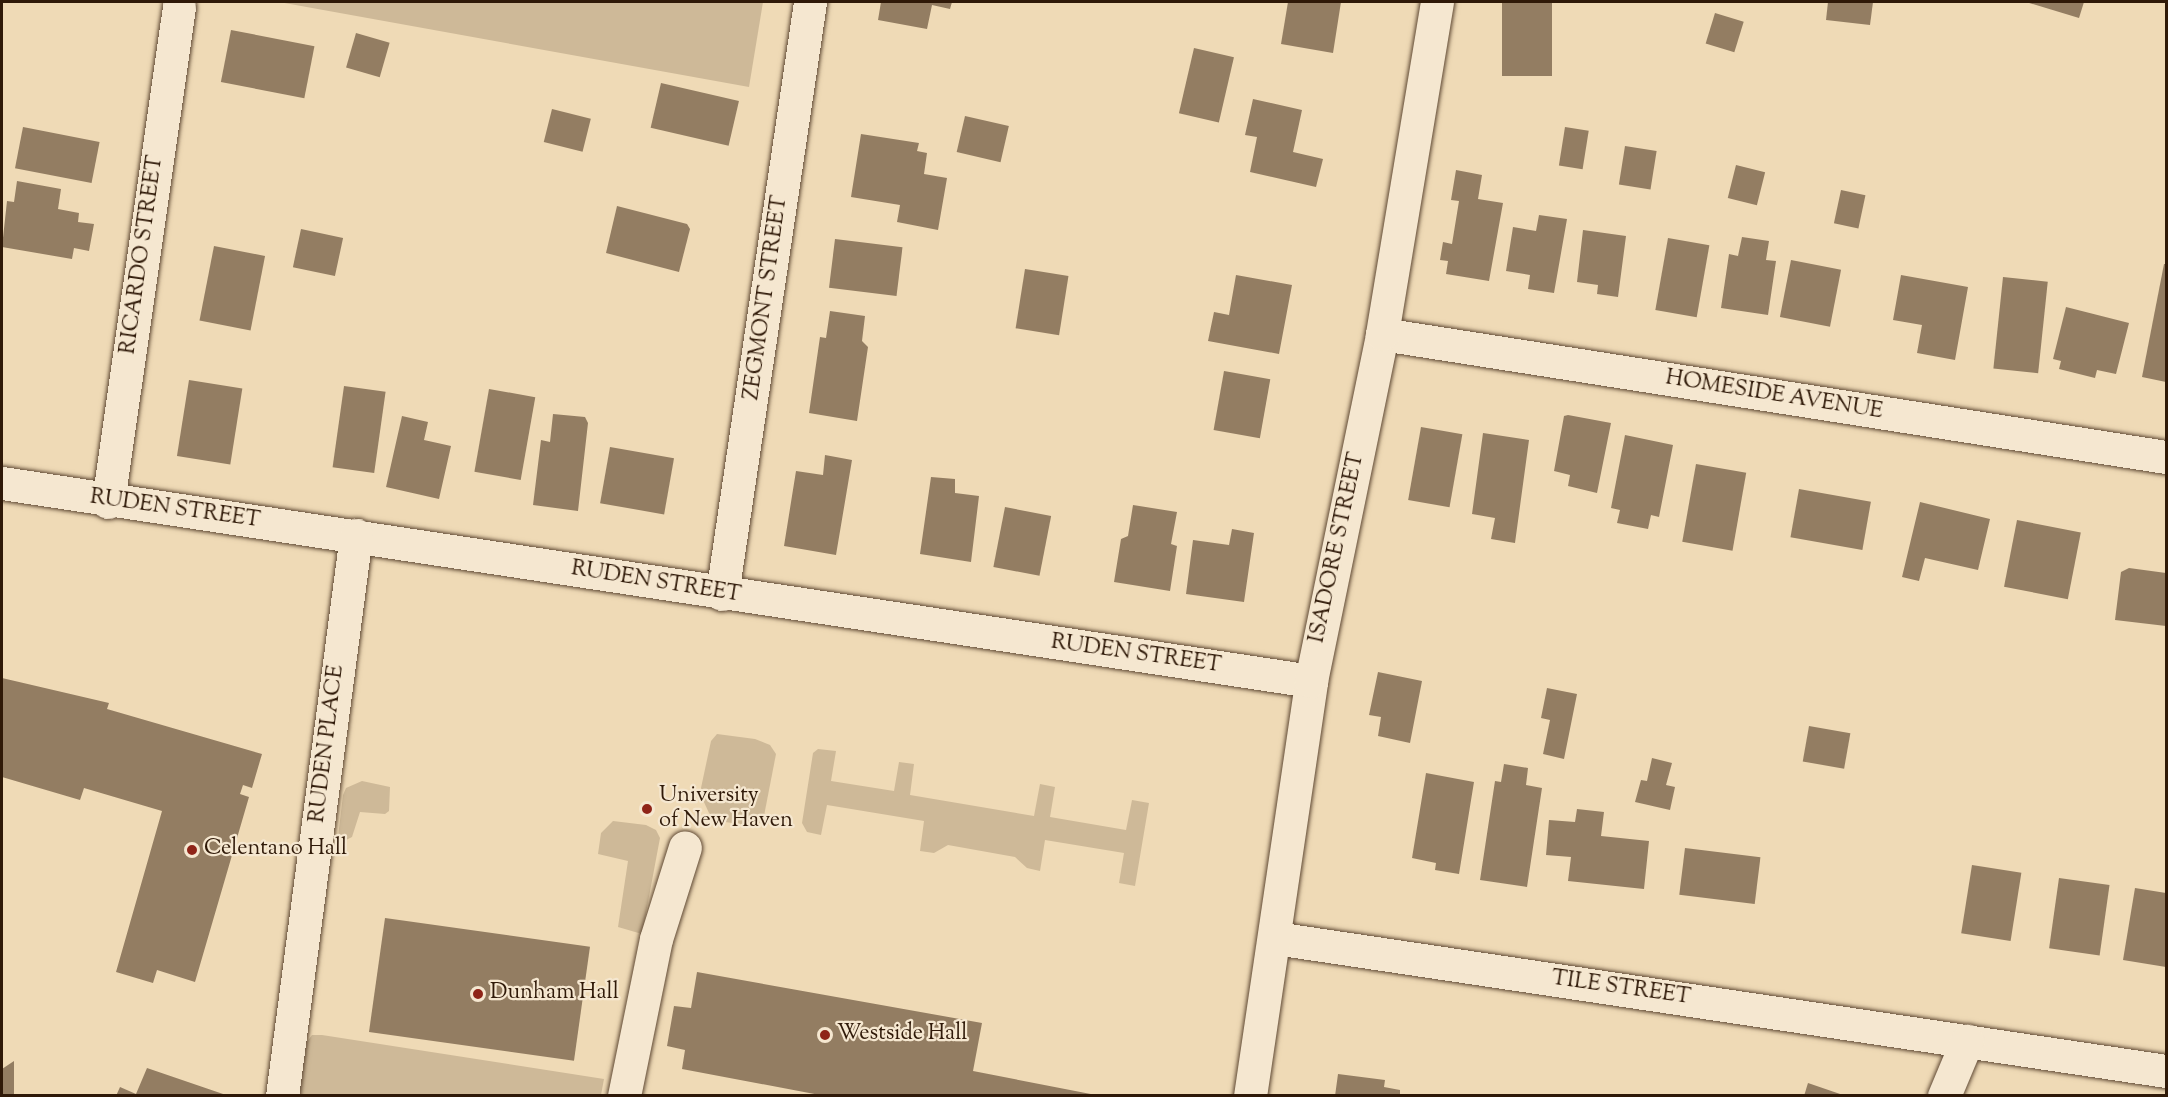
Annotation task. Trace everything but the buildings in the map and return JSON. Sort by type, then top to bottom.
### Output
[{"type":"street","name":"ZEGMONT STREET","points":[[722,594],[810,2]]},
{"type":"street","name":"ISADORE STREET","points":[[1250,1095],[1275,938],[1311,681],[1382,334],[1437,2]]},
{"type":"street","name":"RICARDO STREET","points":[[108,502],[179,7]]},
{"type":"street","name":"HOMESIDE AVENUE","points":[[1382,334],[2166,457]]},
{"type":"street","name":"RUDEN STREET","points":[[2,483],[108,502],[356,534],[722,594],[1311,681]]},
{"type":"street","name":"RUDEN PLACE","points":[[282,1095],[356,534]]},
{"type":"street","points":[[624,1095],[656,939],[685,847]]},
{"type":"street","name":"TILE STREET","points":[[1275,938],[2166,1071]]},
{"type":"street","points":[[1944,1095],[1967,1041]]},
{"type":"shaded area","points":[[279,2],[763,2],[749,87]]},
{"type":"shaded area","points":[[717,734],[755,739],[770,745],[776,754],[763,821],[754,826],[718,821],[709,813],[703,800],[701,788],[711,741]]},
{"type":"shaded area","points":[[818,749],[836,751],[831,781],[894,791],[899,762],[914,764],[910,795],[1034,816],[1040,784],[1055,787],[1050,817],[1126,830],[1132,800],[1149,803],[1135,886],[1119,883],[1124,853],[1045,840],[1040,871],[1027,868],[1015,857],[948,845],[934,853],[920,851],[924,821],[827,805],[821,835],[807,832],[802,823],[813,753]]},
{"type":"shaded area","points":[[362,781],[390,787],[389,811],[385,814],[360,812],[352,837],[342,842],[338,837],[343,795],[346,788]]},
{"type":"shaded area","points":[[613,821],[646,825],[656,830],[660,838],[642,934],[618,927],[628,861],[598,854],[601,833]]},
{"type":"shaded area","points":[[312,1035],[604,1079],[601,1095],[298,1096],[307,1042]]},
{"type":"place","name":"University of New Haven","points":[[647,809]]},
{"type":"place","name":"Celentano Hall","points":[[192,850]]},
{"type":"place","name":"Dunham Hall","points":[[478,994]]},
{"type":"place","name":"Westside Hall","points":[[825,1035]]}]
